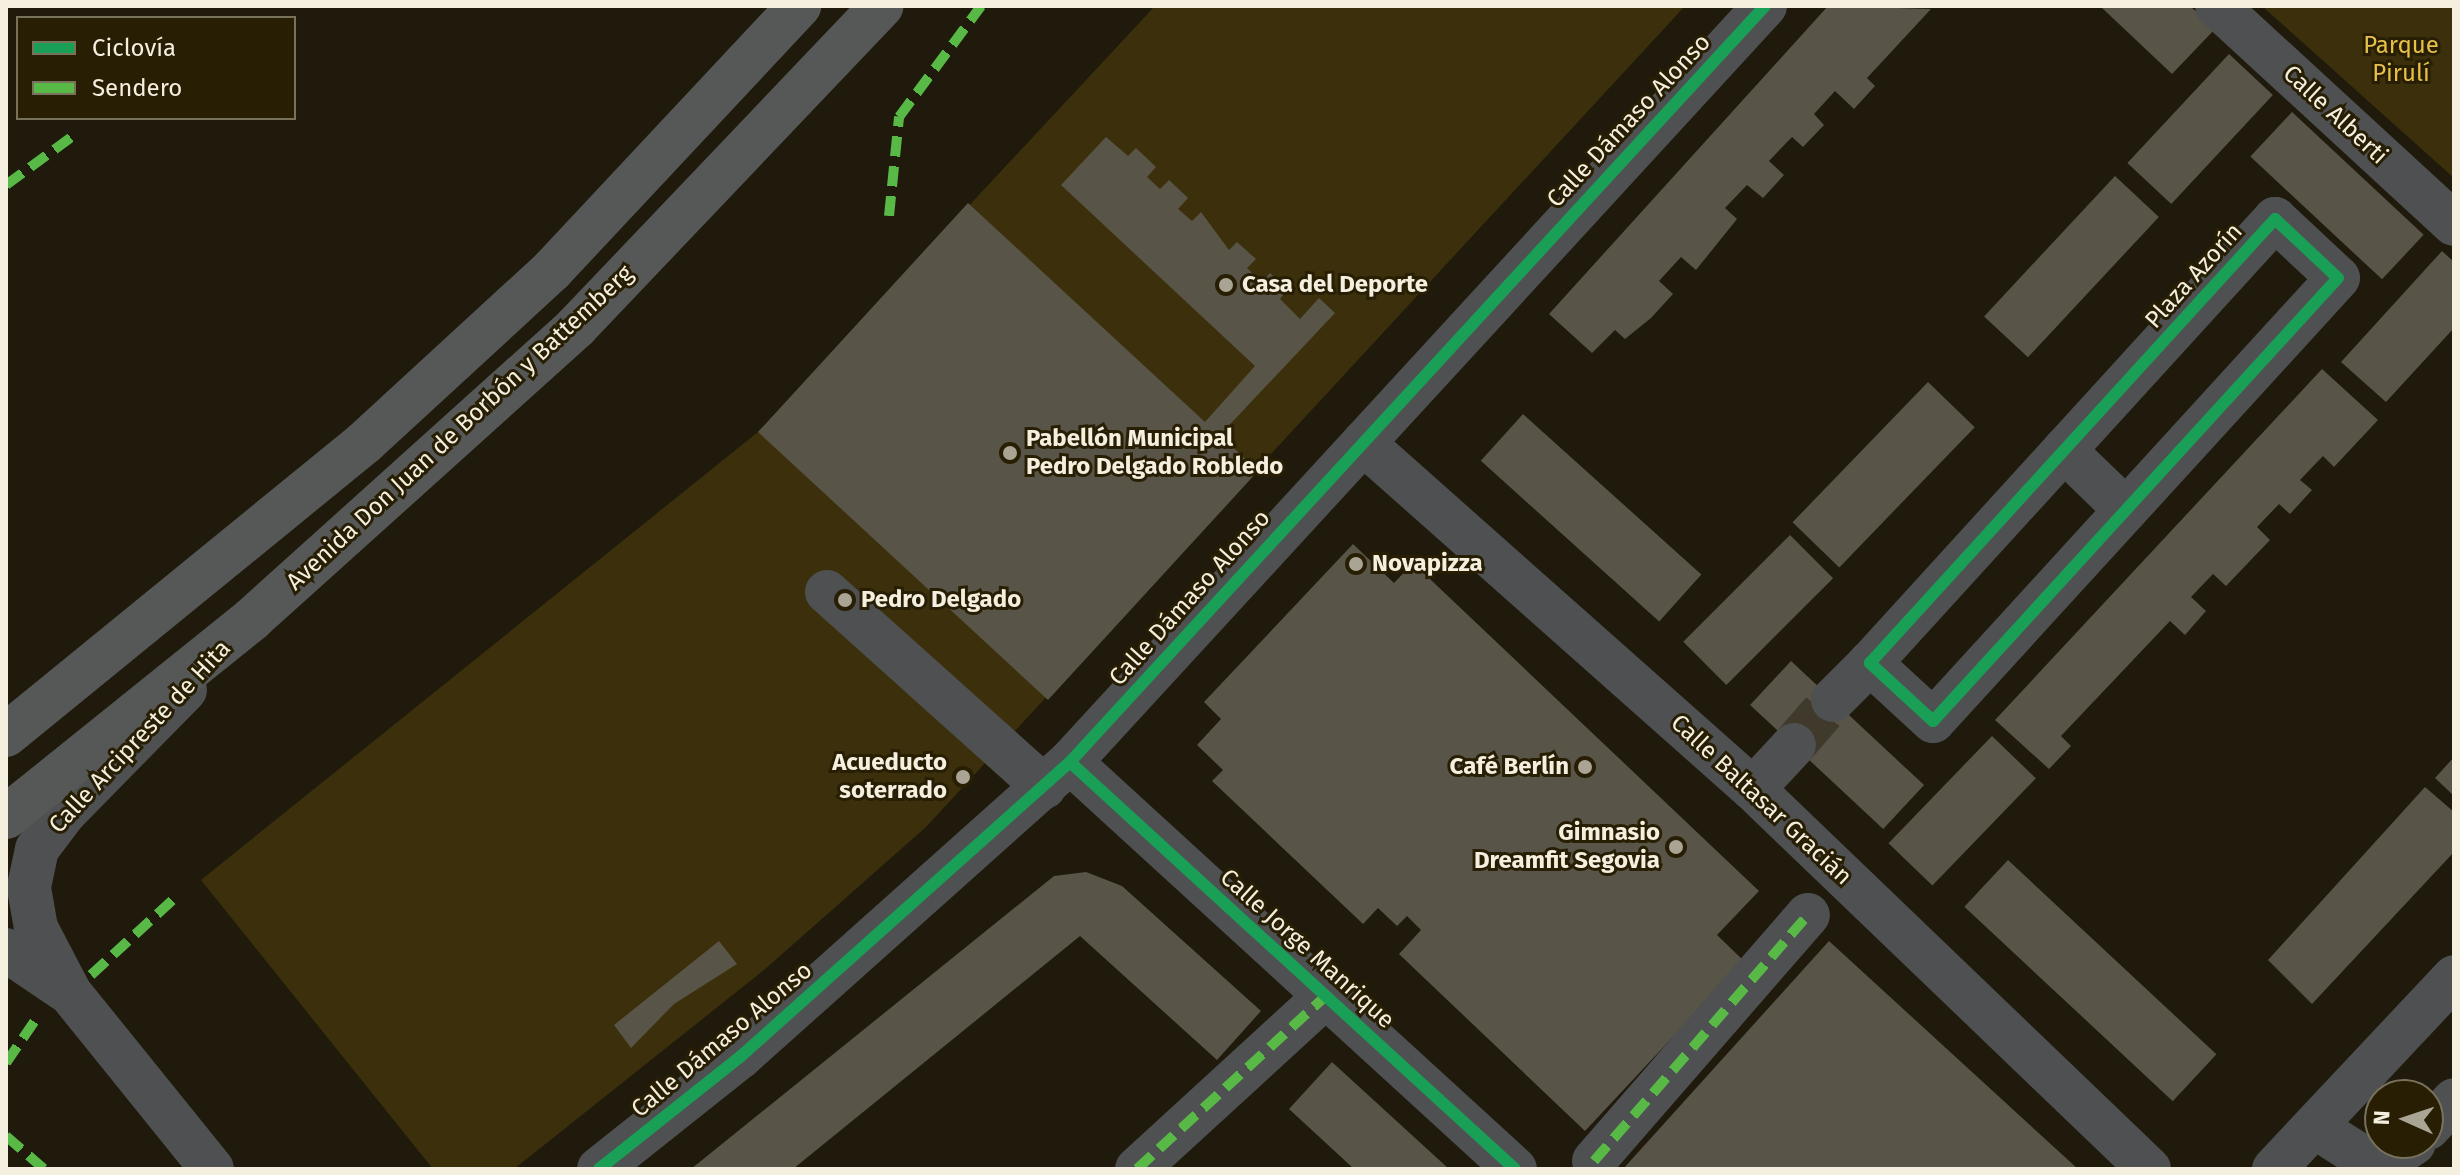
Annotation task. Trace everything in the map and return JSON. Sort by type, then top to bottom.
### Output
[{"type":"main road","points":[[6,735],[364,443],[528,292],[799,6]]},
{"type":"main road","name":"Avenida Don Juan de Borbón y Battemberg","points":[[6,817],[252,619],[576,327],[882,6]]},
{"type":"street","name":"Calle Dámaso Alonso","points":[[599,1169],[740,1057],[1057,775],[1765,6]]},
{"type":"street","name":"Calle Alberti","points":[[2217,6],[2454,224]]},
{"type":"street","name":"Plaza Azorín","points":[[1833,700],[2275,219],[2338,278],[1933,721],[1870,663]]},
{"type":"street","name":"Calle Baltasar Gracián","points":[[1363,443],[1753,789],[2149,1169]]},
{"type":"street","points":[[2064,450],[2126,510]]},
{"type":"street","name":"Calle Jorge Manrique","points":[[827,592],[1057,775],[1326,996],[1515,1169]]},
{"type":"street","name":"Calle Arcipreste de Hita","points":[[212,1169],[70,993],[36,928],[29,888],[37,849],[252,619]]},
{"type":"street","points":[[1753,789],[1794,745]]},
{"type":"street","points":[[1594,1161],[1808,915]]},
{"type":"street","name":"Calle Arcipreste de Hita","points":[[6,950],[70,993]]},
{"type":"street","points":[[2274,1169],[2454,977]]},
{"type":"street","points":[[1137,1169],[1326,996]]},
{"type":"street","points":[[2315,1127],[2364,1158]]},
{"type":"street","points":[[2365,1159],[2378,1167],[2390,1159]]},
{"type":"green space","name":"Pedro Delgado","points":[[1155,6],[1685,6],[926,827],[764,970],[514,1169],[433,1169],[201,880],[758,432]]},
{"type":"green space","name":"Parque Pirulí","points":[[2262,6],[2454,6],[2454,178]]},
{"type":"building","points":[[1828,6],[1931,9],[1867,78],[1875,86],[1854,109],[1835,91],[1814,114],[1824,125],[1803,147],[1792,137],[1769,161],[1784,175],[1763,198],[1747,185],[1725,208],[1737,219],[1696,270],[1681,257],[1659,281],[1673,294],[1651,318],[1625,339],[1615,330],[1592,353],[1549,314]]},
{"type":"building","points":[[2100,6],[2190,6],[2215,29],[2172,74]]},
{"type":"building","points":[[2229,54],[2273,95],[2171,204],[2127,163]]},
{"type":"building","points":[[2292,112],[2424,235],[2382,279],[2250,157]]},
{"type":"building","name":"Pabellón Municipal Pedro Delgado Robledo","points":[[1106,137],[1128,156],[1136,148],[1156,167],[1147,177],[1160,189],[1169,180],[1188,198],[1178,209],[1192,221],[1201,212],[1229,250],[1237,242],[1256,259],[1247,268],[1262,282],[1270,273],[1288,289],[1280,299],[1300,319],[1319,298],[1335,313],[1220,435],[1258,471],[1048,700],[758,432],[968,203],[1205,422],[1255,366],[1061,185]]},
{"type":"building","points":[[2115,176],[2159,217],[2028,357],[1984,316]]},
{"type":"building","points":[[2442,251],[2454,262],[2454,328],[2386,402],[2341,362]]},
{"type":"building","points":[[2322,369],[2378,420],[2334,467],[2323,456],[2300,480],[2312,490],[2290,514],[2279,504],[2257,527],[2270,540],[2226,586],[2213,574],[2191,597],[2206,611],[2185,635],[2170,621],[2061,736],[2071,746],[2049,769],[1995,720]]},
{"type":"building","points":[[1928,382],[1975,427],[1839,567],[1793,522]]},
{"type":"building","points":[[1523,414],[1701,575],[1659,621],[1481,461]]},
{"type":"building","points":[[1790,535],[1833,578],[1726,685],[1683,642]]},
{"type":"building","points":[[1353,544],[1394,583],[1413,563],[1759,891],[1717,935],[1744,961],[1585,1131],[1399,954],[1421,930],[1407,916],[1397,926],[1378,908],[1363,924],[1212,781],[1223,770],[1197,745],[1221,719],[1204,702]]},
{"type":"building","points":[[1791,661],[1924,785],[1883,829],[1750,705]]},
{"type":"building","points":[[1992,736],[2036,778],[1932,886],[1888,843]]},
{"type":"building","points":[[2454,757],[2454,796],[2435,778]]},
{"type":"building","points":[[2425,787],[2454,812],[2454,852],[2312,1004],[2268,960]]},
{"type":"building","points":[[2008,860],[2216,1054],[2173,1101],[1964,907]]},
{"type":"building","points":[[1086,872],[1122,886],[1261,1011],[1217,1060],[1080,936],[793,1169],[691,1169],[1054,876]]},
{"type":"building","points":[[719,941],[737,964],[674,1004],[631,1048],[614,1025]]},
{"type":"building","points":[[1829,941],[2078,1169],[1623,1169]]},
{"type":"building","points":[[1332,1062],[1449,1169],[1354,1169],[1289,1109]]},
{"type":"tunnel","points":[[1794,745],[1833,700]]},
{"type":"marked path","points":[[889,216],[899,117],[981,6]]},
{"type":"marked path","points":[[6,185],[77,133]]},
{"type":"marked path","points":[[91,975],[177,896]]},
{"type":"marked path","points":[[1594,1161],[1808,915]]},
{"type":"marked path","points":[[1137,1169],[1326,996]]},
{"type":"marked path","points":[[6,1063],[36,1019]]},
{"type":"marked path","points":[[6,1136],[44,1169]]},
{"type":"cycle path","points":[[599,1169],[740,1057],[1070,762],[1765,6]]},
{"type":"cycle path","points":[[2275,219],[2338,278],[1933,721],[1870,663],[2275,219]]},
{"type":"cycle path","points":[[1070,762],[1515,1169]]},
{"type":"place","name":"Casa del Deporte","points":[[1226,285]]},
{"type":"place","name":"Pabellón Municipal Pedro Delgado Robledo","points":[[1010,453]]},
{"type":"place","name":"Novapizza","points":[[1356,564]]},
{"type":"place","name":"Pedro Delgado","points":[[845,600]]},
{"type":"place","name":"Café Berlín","points":[[1585,767]]},
{"type":"place","name":"Acueducto soterrado","points":[[963,777]]},
{"type":"place","name":"Gimnasio Dreamfit Segovia","points":[[1676,847]]}]
